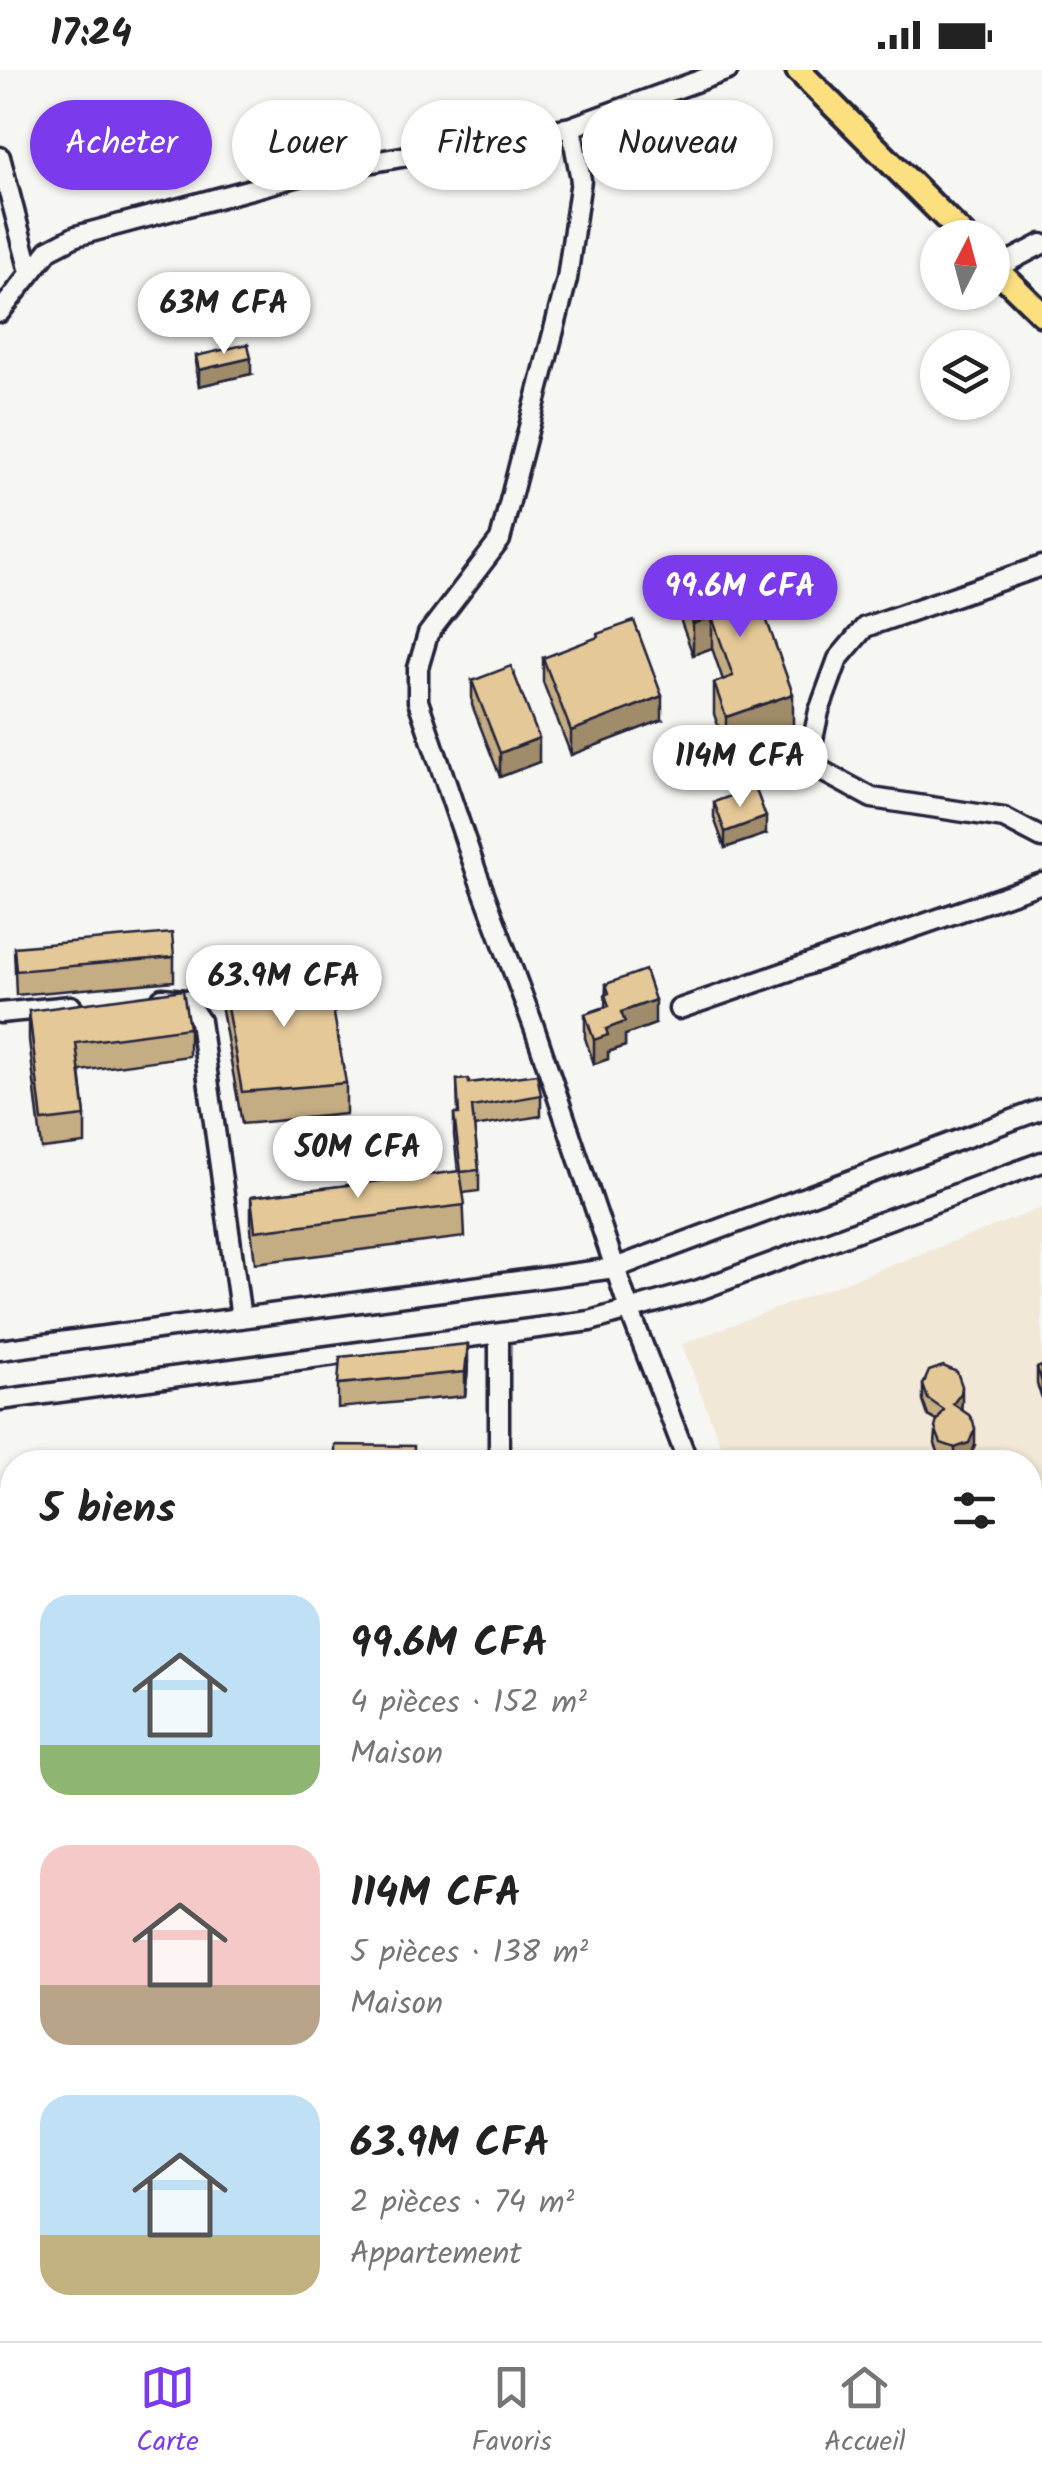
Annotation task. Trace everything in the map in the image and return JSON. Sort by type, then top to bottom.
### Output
[{"type":"main road","points":[[798,70],[948,220]]},
{"type":"main road","points":[[1010,282],[1042,314]]},
{"type":"street","points":[[0,312],[49,250],[76,236],[311,173],[570,127],[728,70]]},
{"type":"street","points":[[570,127],[580,180],[567,278],[500,540],[428,634],[418,668],[418,701],[615,1268],[683,1450]]},
{"type":"street","points":[[0,157],[30,272]]},
{"type":"street","points":[[1010,259],[1042,244]]},
{"type":"street","points":[[1042,566],[865,628],[838,659],[819,711],[810,752],[822,771],[872,798],[1004,818],[1042,838]]},
{"type":"street","points":[[680,1009],[1042,882]]},
{"type":"street","points":[[146,1000],[186,1000],[200,1021],[240,1318]]},
{"type":"street","points":[[0,1013],[92,1004]]},
{"type":"street","points":[[0,1350],[615,1268],[1042,1109]]},
{"type":"street","points":[[0,1400],[590,1321],[699,1290],[1042,1162]]},
{"type":"street","points":[[498,1450],[499,1334]]},
{"type":"shaded area","points":[[1042,1208],[1042,1450],[722,1450],[682,1344]]},
{"type":"building","points":[[248,344],[251,358],[199,370],[196,356]]},
{"type":"building","points":[[747,565],[793,694],[726,717],[714,683],[733,676],[712,617],[693,624],[680,588]]},
{"type":"building","points":[[634,621],[662,696],[571,731],[543,658]]},
{"type":"building","points":[[511,666],[539,738],[500,753],[472,681]]},
{"type":"building","points":[[755,787],[766,817],[725,832],[714,802]]},
{"type":"building","points":[[172,933],[174,957],[16,971],[14,947]]},
{"type":"building","points":[[326,968],[346,1083],[242,1092],[222,979]]},
{"type":"building","points":[[645,970],[655,1000],[621,1012],[625,1022],[606,1029],[608,1035],[594,1040],[585,1014],[609,1006],[606,984]]},
{"type":"building","points":[[183,990],[189,1028],[76,1043],[85,1116],[42,1121],[29,1011]]},
{"type":"building","points":[[537,1074],[541,1095],[472,1107],[479,1170],[461,1172],[454,1114],[459,1114],[457,1080],[468,1079],[469,1083]]},
{"type":"building","points":[[460,1171],[465,1205],[255,1231],[251,1197]]},
{"type":"building","points":[[468,1344],[465,1372],[338,1384],[340,1357]]},
{"type":"building","points":[[943,1366],[957,1372],[962,1386],[953,1404],[969,1415],[975,1429],[969,1443],[955,1448],[941,1443],[935,1428],[944,1410],[928,1399],[923,1385],[929,1371]]},
{"type":"building","points":[[335,1445],[414,1446],[414,1450],[335,1450]]}]
